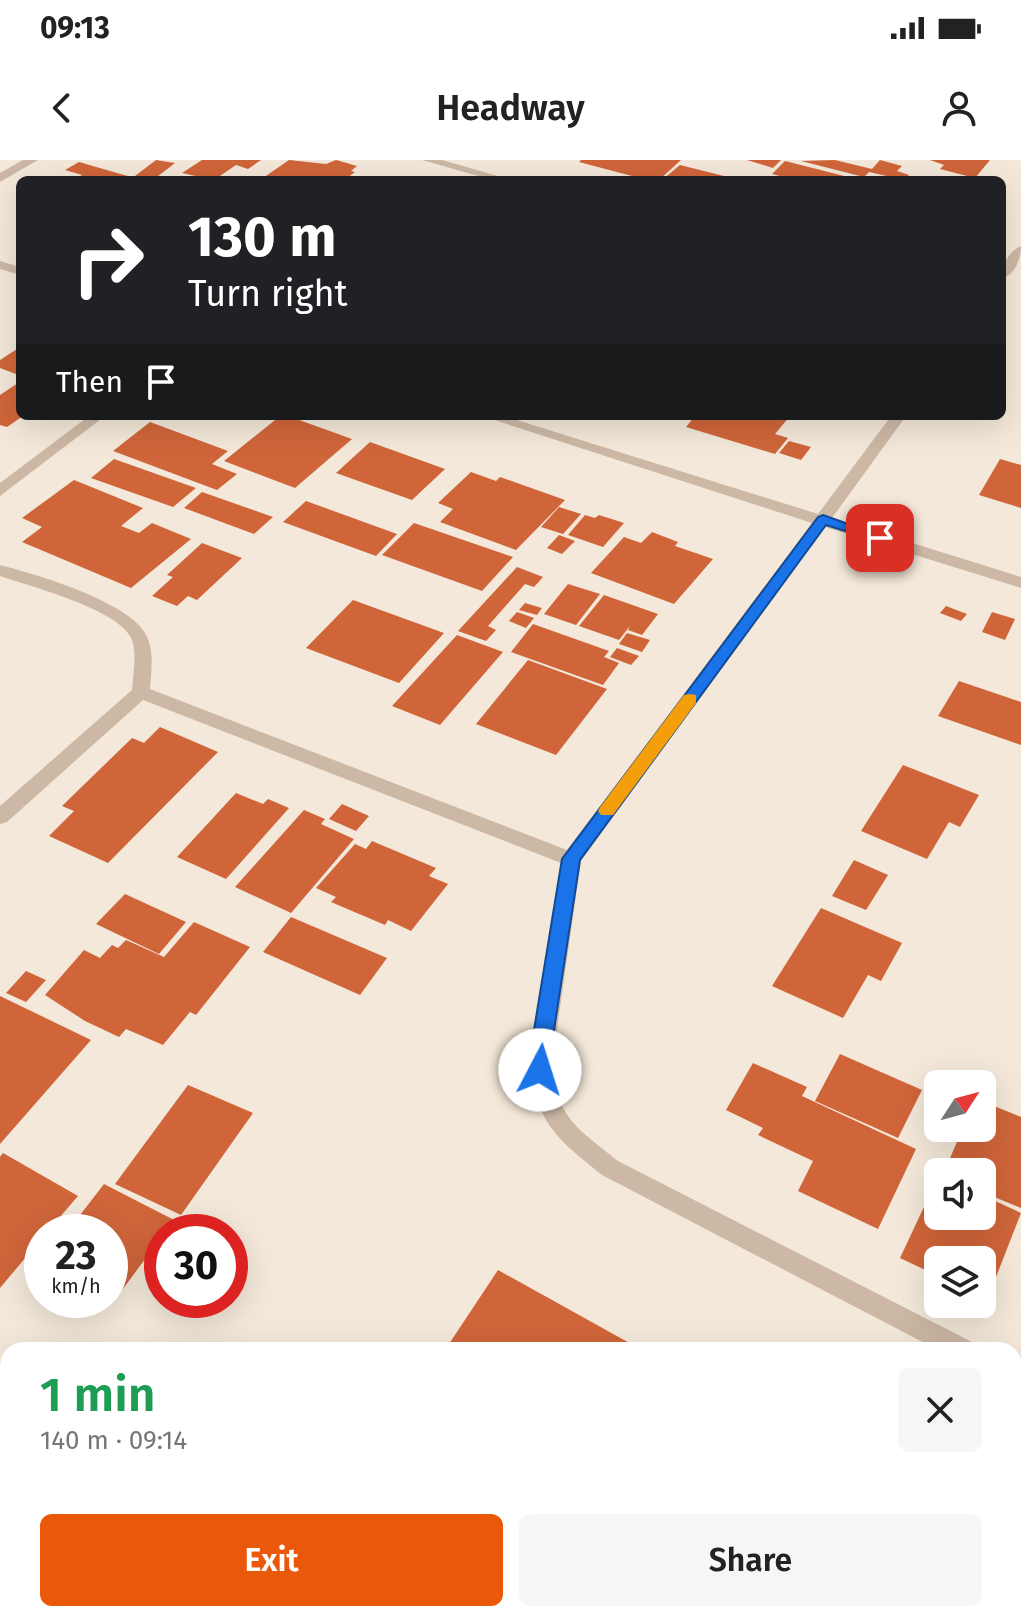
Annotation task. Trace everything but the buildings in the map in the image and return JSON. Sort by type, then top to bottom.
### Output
[{"type":"street","points":[[0,178],[32,160]]},
{"type":"street","points":[[428,160],[490,176]]},
{"type":"street","points":[[1006,270],[1021,250]]},
{"type":"street","points":[[0,491],[93,420]]},
{"type":"street","points":[[502,420],[1021,583]]},
{"type":"street","points":[[896,420],[571,859],[540,1070],[547,1104],[565,1131],[610,1168],[947,1342]]},
{"type":"street","points":[[0,570],[109,610],[132,624],[140,638],[141,692],[0,817]]},
{"type":"street","points":[[141,692],[571,859]]},
{"type":"slow traffic","points":[[607,811],[690,699]]},
{"type":"route","points":[[540,1070],[571,859],[823,520],[880,538]]}]
